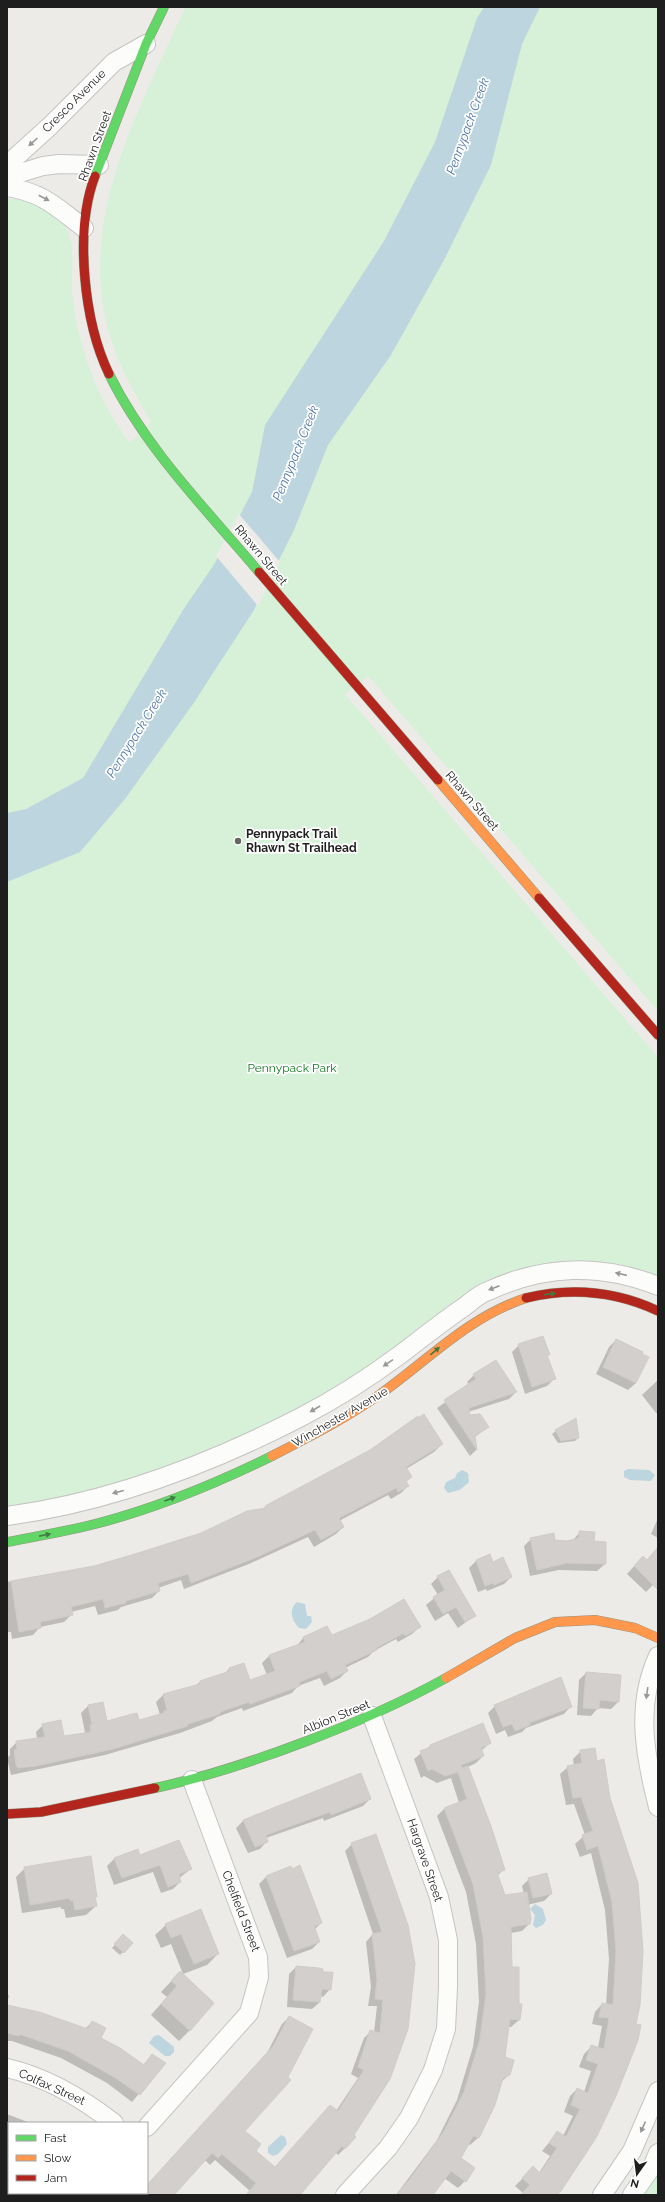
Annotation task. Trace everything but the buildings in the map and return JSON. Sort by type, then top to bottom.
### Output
[{"type":"street","name":"Rhawn Street","points":[[164,7],[146,44],[99,165],[84,228],[84,261],[88,305],[102,359],[121,398],[145,436],[164,460],[351,680],[658,1035]]},
{"type":"street","name":"Cresco Avenue","points":[[7,165],[50,126],[114,62],[146,44]]},
{"type":"street","points":[[7,177],[43,166],[59,164],[99,165]]},
{"type":"street","points":[[7,187],[28,190],[47,199],[84,228]]},
{"type":"street","name":"Winchester Avenue","points":[[7,1516],[64,1506],[125,1491],[183,1471],[242,1446],[303,1416],[349,1390],[486,1291],[516,1280],[545,1272],[605,1270],[636,1277],[658,1286]]},
{"type":"street","name":"Winchester Avenue","points":[[7,1542],[112,1519],[230,1476],[360,1409],[396,1384],[446,1343],[481,1319],[508,1304],[536,1296],[571,1292],[598,1292],[630,1299],[658,1311]]},
{"type":"street","points":[[349,1390],[360,1409]]},
{"type":"street","name":"Albion Street","points":[[7,1814],[41,1812],[192,1780],[254,1760],[372,1716],[426,1689],[515,1638],[555,1622],[595,1620],[635,1628],[658,1638]]},
{"type":"street","points":[[658,1656],[650,1674],[644,1715],[644,1746],[658,1807]]},
{"type":"street","name":"Hargrave Street","points":[[345,2195],[388,2148],[409,2118],[433,2070],[446,2029],[448,1940],[439,1896],[372,1716]]},
{"type":"street","name":"Chelfield Street","points":[[148,2126],[249,2013],[259,1977],[258,1957],[192,1780]]},
{"type":"street","name":"Colfax Street","points":[[7,2068],[55,2086],[90,2105],[113,2122]]},
{"type":"street","points":[[602,2195],[632,2151],[658,2091]]},
{"type":"street","points":[[632,2195],[653,2165],[658,2153]]},
{"type":"green space","name":"Pennypack Park","points":[[185,7],[658,7],[658,1011],[368,676],[345,694],[658,1057],[658,1278],[558,1262],[523,1268],[487,1280],[444,1309],[371,1367],[295,1414],[140,1481],[7,1512],[7,199],[24,199],[41,204],[56,214],[66,228],[72,250],[72,291],[84,351],[98,390],[118,426],[130,443],[151,422],[126,377],[116,354],[108,329],[101,286],[101,245],[107,203],[118,163],[133,123]]},
{"type":"green space","points":[[658,2168],[658,2195],[642,2195]]},
{"type":"water","name":"Pennypack Creek","points":[[484,7],[540,7],[522,44],[491,165],[444,260],[391,355],[328,445],[294,530],[254,610],[193,704],[125,799],[80,852],[7,882],[7,813],[26,809],[83,778],[183,610],[215,563],[252,492],[265,425],[384,241],[435,142],[477,18]]},
{"type":"water","points":[[628,1469],[649,1470],[655,1475],[651,1481],[630,1480],[624,1477],[624,1471]]},
{"type":"water","points":[[462,1470],[468,1473],[469,1482],[460,1490],[448,1493],[444,1488],[446,1482],[455,1478],[457,1473]]},
{"type":"water","points":[[297,1602],[305,1604],[307,1616],[311,1616],[312,1622],[306,1629],[299,1628],[294,1622],[292,1612],[294,1605]]},
{"type":"water","points":[[535,1904],[543,1909],[546,1920],[543,1925],[536,1928],[533,1925],[535,1915],[530,1909]]},
{"type":"water","points":[[159,2035],[174,2047],[174,2052],[170,2056],[165,2056],[149,2043],[154,2036]]},
{"type":"water","points":[[281,2135],[285,2137],[287,2144],[278,2154],[273,2156],[268,2153],[268,2147]]},
{"type":"pier","points":[[239,514],[280,562],[258,606],[216,556]]},
{"type":"traffic: fast","points":[[95,176],[146,44],[164,7]]},
{"type":"traffic: fast","points":[[109,374],[141,428],[159,453],[178,478],[259,572]]},
{"type":"traffic: fast","points":[[7,1542],[88,1526],[144,1510],[209,1485],[272,1456]]},
{"type":"traffic: fast","points":[[155,1788],[232,1768],[307,1741],[378,1712],[446,1678]]},
{"type":"traffic: slow","points":[[438,780],[539,898]]},
{"type":"traffic: slow","points":[[272,1456],[327,1427],[366,1404],[397,1382],[449,1341],[485,1316],[526,1298]]},
{"type":"traffic: slow","points":[[446,1678],[515,1638],[555,1622],[595,1620],[635,1628],[658,1638]]},
{"type":"traffic: jam","points":[[95,176],[89,198],[85,223],[85,276],[93,329],[100,353],[109,374]]},
{"type":"traffic: jam","points":[[259,572],[438,780]]},
{"type":"traffic: jam","points":[[539,898],[658,1035]]},
{"type":"traffic: jam","points":[[526,1298],[560,1293],[593,1293],[626,1299],[658,1311]]},
{"type":"traffic: jam","points":[[7,1814],[41,1812],[155,1788]]},
{"type":"place","name":"Pennypack Trail Rhawn St Trailhead","points":[[238,841]]}]
